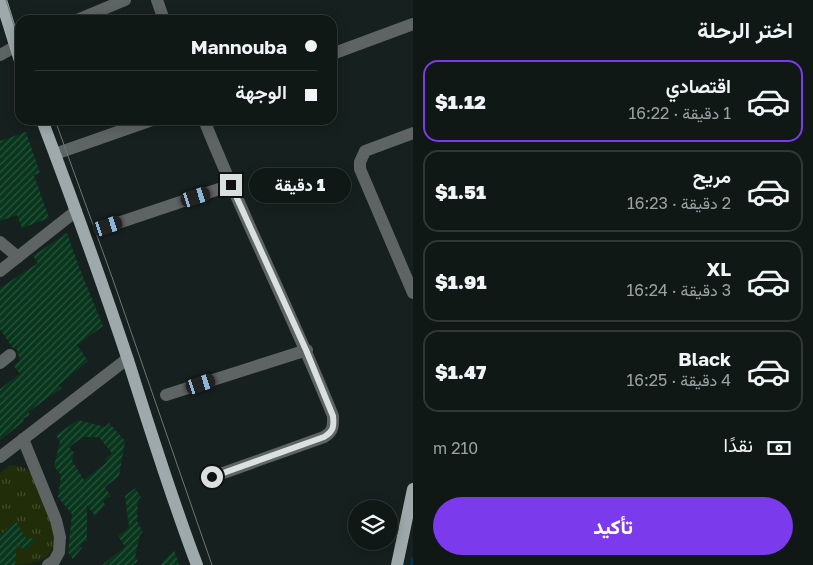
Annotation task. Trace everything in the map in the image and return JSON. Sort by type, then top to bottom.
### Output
[{"type":"main road","points":[[1,0],[15,40]]},
{"type":"main road","points":[[44,125],[127,359],[176,511],[197,565]]},
{"type":"main road","points":[[397,565],[413,489]]},
{"type":"street","points":[[89,15],[124,0]]},
{"type":"street","points":[[157,0],[162,15]]},
{"type":"street","points":[[337,52],[413,24]]},
{"type":"street","points":[[0,55],[15,47]]},
{"type":"street","points":[[55,154],[138,125]]},
{"type":"street","points":[[206,125],[231,185],[306,350],[333,416],[334,427],[331,433],[319,439],[212,477]]},
{"type":"street","points":[[413,133],[365,151],[360,162],[360,170],[413,294]]},
{"type":"street","points":[[108,226],[231,185]]},
{"type":"street","points":[[0,271],[76,211]]},
{"type":"street","points":[[0,242],[18,256]]},
{"type":"street","points":[[166,395],[306,350]]},
{"type":"street","points":[[0,457],[127,359]]},
{"type":"street","points":[[24,439],[56,520],[60,537],[59,552],[54,561],[48,565]]},
{"type":"green space","points":[[10,465],[23,468],[34,476],[56,537],[50,553],[37,562],[29,564],[0,565],[0,473]]},
{"type":"building","points":[[26,132],[40,173],[34,175],[49,218],[22,228],[17,215],[0,221],[0,141]]},
{"type":"building","points":[[67,233],[103,326],[77,345],[88,361],[59,385],[62,388],[28,412],[30,415],[23,419],[24,421],[0,440],[0,389],[20,374],[14,366],[20,360],[17,350],[12,347],[0,329],[0,288],[38,263],[33,256]]},
{"type":"building","points":[[78,420],[105,427],[109,423],[125,441],[119,476],[105,487],[111,496],[103,501],[105,505],[95,516],[87,505],[87,540],[80,545],[82,548],[73,559],[68,552],[72,514],[58,497],[61,475],[54,466],[60,442],[56,435]],"holes":[[[83,437],[99,437],[112,453],[105,459],[107,462],[84,480],[72,461],[74,453],[69,447]]]},
{"type":"building","points":[[135,488],[141,497],[138,500],[137,521],[143,532],[140,535],[135,557],[138,561],[133,565],[102,565],[125,547],[118,536],[129,527],[125,496]]},
{"type":"building","points":[[16,521],[26,538],[37,539],[25,551],[17,543],[15,565],[0,565],[0,535]]},
{"type":"building","points":[[174,550],[179,565],[160,565]]},
{"type":"waterway","points":[[412,565],[413,559]]},
{"type":"tram line","points":[[6,0],[15,28]]},
{"type":"tram line","points":[[57,125],[212,565]]},
{"type":"route","points":[[212,477],[324,437],[331,433],[334,427],[333,416],[306,350],[231,185]]}]
